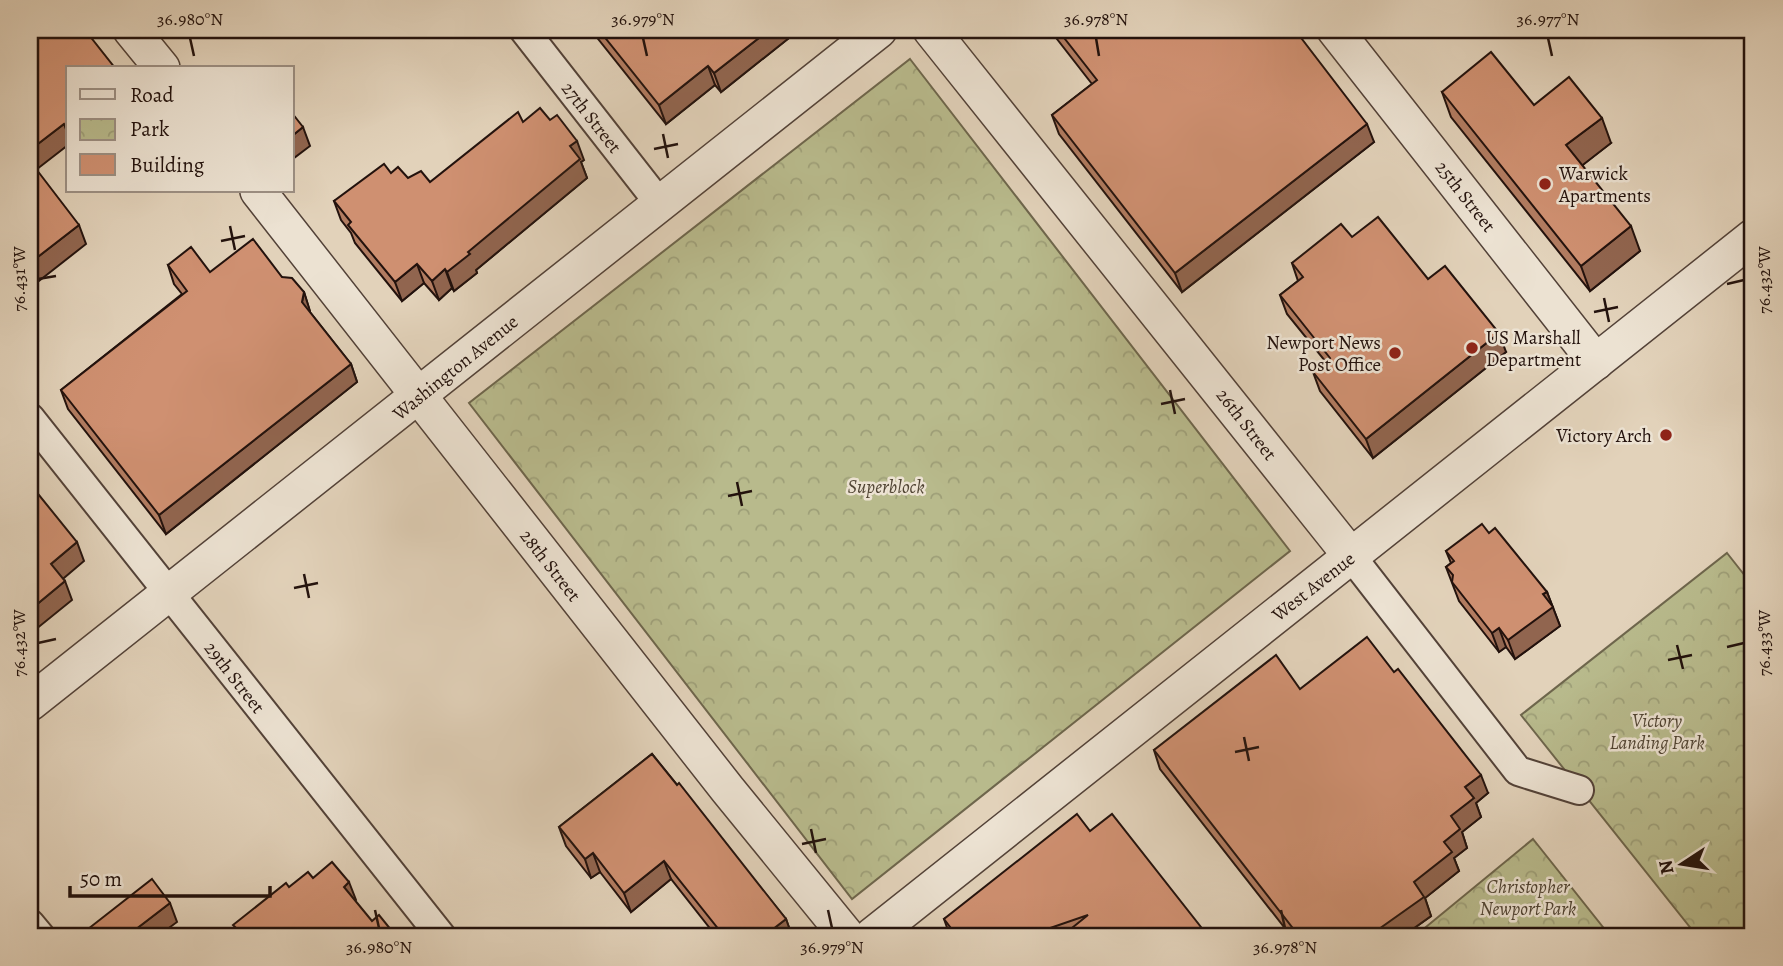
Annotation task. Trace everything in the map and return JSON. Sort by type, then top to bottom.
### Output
[{"type":"street","points":[[131,30],[160,66]]},
{"type":"street","name":"27th Street","points":[[524,30],[660,204]]},
{"type":"street","name":"Washington Avenue","points":[[30,704],[879,30]]},
{"type":"street","name":"26th Street","points":[[931,30],[1351,556],[1518,771],[1579,790]]},
{"type":"street","name":"25th Street","points":[[1335,30],[1596,362]]},
{"type":"street","name":"28th Street","points":[[259,192],[727,790],[847,936]]},
{"type":"street","name":"West Avenue","points":[[872,936],[1753,237]]},
{"type":"street","name":"29th Street","points":[[30,418],[441,936]]},
{"type":"street","points":[[30,924],[40,936]]},
{"type":"green space","name":"Superblock","points":[[910,59],[1290,551],[852,899],[469,403]]},
{"type":"green space","name":"Victory Landing Park","points":[[1727,553],[1753,586],[1753,936],[1697,936],[1521,715]]},
{"type":"green space","name":"Christopher Newport Park","points":[[1533,839],[1610,936],[1415,936]]},
{"type":"building","points":[[30,30],[85,30],[113,66],[66,66],[66,126],[64,124],[30,150]]},
{"type":"building","points":[[599,30],[769,30],[714,73],[708,66],[659,105]]},
{"type":"building","points":[[1058,30],[1295,30],[1367,124],[1175,273],[1052,115],[1097,80]]},
{"type":"building","name":"Warwick Apartments","points":[[1491,52],[1534,105],[1569,77],[1602,118],[1566,145],[1631,226],[1581,266],[1442,92]]},
{"type":"building","points":[[540,108],[550,120],[557,115],[577,141],[570,146],[580,159],[447,272],[445,269],[432,281],[417,264],[395,282],[348,225],[351,222],[334,201],[384,164],[391,173],[398,167],[408,178],[421,171],[430,182],[518,112],[523,122]]},
{"type":"building","points":[[294,116],[303,127],[294,134]]},
{"type":"building","points":[[30,161],[79,225],[30,263]]},
{"type":"building","points":[[1378,217],[1428,279],[1445,266],[1499,333],[1366,439],[1313,372],[1330,358],[1280,295],[1303,277],[1292,263],[1341,224],[1352,237]]},
{"type":"building","points":[[253,239],[282,277],[292,278],[304,292],[302,302],[351,364],[159,515],[61,390],[187,291],[168,265],[191,247],[210,272]]},
{"type":"building","points":[[30,484],[77,542],[51,564],[65,581],[30,610]]},
{"type":"building","points":[[1482,524],[1489,533],[1495,528],[1547,592],[1543,594],[1553,607],[1508,640],[1499,628],[1492,633],[1452,582],[1453,575],[1446,567],[1454,561],[1446,551]]},
{"type":"building","points":[[1367,637],[1394,672],[1398,669],[1481,775],[1465,787],[1474,798],[1451,816],[1460,829],[1444,842],[1452,852],[1414,882],[1424,897],[1369,936],[1299,936],[1154,750],[1276,655],[1300,689]]},
{"type":"building","points":[[652,754],[677,785],[679,783],[786,919],[764,936],[724,936],[664,861],[624,893],[593,853],[585,859],[559,827]]},
{"type":"building","points":[[1077,814],[1090,831],[1112,814],[1208,936],[1062,936],[1088,915],[1027,936],[957,936],[944,919]]},
{"type":"building","points":[[332,862],[349,882],[344,887],[372,921],[379,915],[396,936],[228,936],[237,929],[233,925],[286,883],[289,887],[308,872],[313,878]]},
{"type":"building","points":[[152,879],[170,903],[127,936],[95,936],[88,929]]},
{"type":"place","name":"Warwick Apartments","points":[[1545,184]]},
{"type":"place","name":"US Marshall Department","points":[[1472,348]]},
{"type":"place","name":"Newport News Post Office","points":[[1395,353]]},
{"type":"place","name":"Victory Arch","points":[[1666,435]]}]
